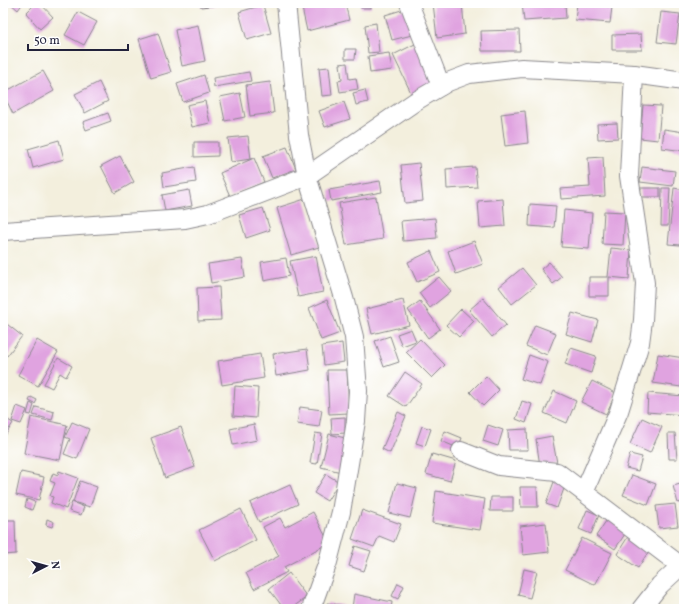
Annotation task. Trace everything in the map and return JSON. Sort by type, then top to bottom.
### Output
[{"type":"street","points":[[286,3],[299,135],[307,176],[342,290],[354,337],[358,391],[356,421],[341,512],[328,562],[311,609]]},
{"type":"street","points":[[409,3],[441,86]]},
{"type":"street","points":[[3,231],[186,219],[208,214],[307,176],[379,125],[441,86],[469,74],[522,68],[634,74],[684,81]]},
{"type":"street","points":[[584,492],[619,411],[640,343],[643,320],[645,283],[629,176],[634,74]]},
{"type":"street","points":[[461,451],[499,466],[557,472],[682,564],[660,586],[641,609]]},
{"type":"building","points":[[10,3],[23,3],[18,10]]},
{"type":"building","points":[[36,3],[40,3],[53,17],[40,29],[26,13]]},
{"type":"building","points":[[200,3],[219,3],[219,5],[201,7]]},
{"type":"building","points":[[322,3],[345,3],[349,20],[307,31],[302,8]]},
{"type":"building","points":[[361,3],[371,3],[371,8],[361,8]]},
{"type":"building","points":[[433,3],[462,3],[465,34],[437,38]]},
{"type":"building","points":[[522,3],[565,3],[566,18],[524,21]]},
{"type":"building","points":[[577,4],[612,7],[610,23],[575,20]]},
{"type":"building","points":[[263,5],[271,33],[247,40],[239,12]]},
{"type":"building","points":[[405,9],[412,35],[392,40],[385,15]]},
{"type":"building","points":[[78,12],[97,22],[84,45],[65,35]]},
{"type":"building","points":[[661,12],[680,14],[676,44],[657,42]]},
{"type":"building","points":[[376,23],[379,52],[368,53],[365,25]]},
{"type":"building","points":[[198,25],[205,61],[182,66],[175,30]]},
{"type":"building","points":[[519,30],[520,51],[482,51],[481,31]]},
{"type":"building","points":[[158,33],[171,72],[151,78],[139,39]]},
{"type":"building","points":[[641,34],[642,50],[612,50],[612,35]]},
{"type":"building","points":[[419,42],[439,84],[413,97],[393,55]]},
{"type":"building","points":[[345,49],[356,49],[355,59],[345,59]]},
{"type":"building","points":[[389,53],[392,70],[370,73],[368,56]]},
{"type":"building","points":[[347,63],[349,79],[356,78],[358,89],[340,92],[338,81],[342,80],[340,64]]},
{"type":"building","points":[[329,67],[332,95],[322,96],[319,68]]},
{"type":"building","points":[[43,71],[54,91],[13,114],[3,93]]},
{"type":"building","points":[[249,72],[251,81],[214,87],[213,78]]},
{"type":"building","points":[[204,75],[209,93],[183,102],[177,84]]},
{"type":"building","points":[[99,82],[108,101],[85,113],[75,94]]},
{"type":"building","points":[[270,82],[274,113],[250,116],[246,85]]},
{"type":"building","points":[[365,90],[368,102],[356,105],[353,93]]},
{"type":"building","points":[[240,93],[245,117],[225,121],[220,97]]},
{"type":"building","points":[[205,101],[210,123],[192,127],[187,105]]},
{"type":"building","points":[[344,102],[350,119],[325,127],[319,111]]},
{"type":"building","points":[[643,105],[661,106],[658,140],[640,138]]},
{"type":"building","points":[[525,111],[528,143],[505,146],[501,114]]},
{"type":"building","points":[[108,113],[111,121],[86,130],[83,122]]},
{"type":"building","points":[[617,123],[618,138],[598,139],[597,124]]},
{"type":"building","points":[[664,129],[684,132],[684,151],[662,148]]},
{"type":"building","points":[[248,136],[251,159],[231,162],[228,138]]},
{"type":"building","points":[[59,140],[64,159],[33,168],[28,149]]},
{"type":"building","points":[[194,142],[218,142],[218,156],[194,157]]},
{"type":"building","points":[[287,147],[296,169],[272,178],[263,156]]},
{"type":"building","points":[[120,156],[134,182],[115,193],[101,166]]},
{"type":"building","points":[[603,157],[605,196],[561,199],[560,189],[590,187],[588,158]]},
{"type":"building","points":[[254,158],[264,182],[230,196],[220,173]]},
{"type":"building","points":[[419,163],[423,201],[405,203],[401,165]]},
{"type":"building","points":[[194,167],[196,182],[164,187],[162,173]]},
{"type":"building","points":[[475,167],[477,187],[447,189],[446,169]]},
{"type":"building","points":[[642,167],[675,171],[673,186],[640,182]]},
{"type":"building","points":[[380,181],[382,192],[331,201],[329,190]]},
{"type":"building","points":[[640,188],[660,188],[660,197],[641,197]]},
{"type":"building","points":[[662,188],[670,188],[668,226],[661,226]]},
{"type":"building","points":[[674,188],[684,190],[680,245],[668,244]]},
{"type":"building","points":[[189,190],[192,206],[165,211],[162,195]]},
{"type":"building","points":[[376,197],[383,239],[346,245],[339,203]]},
{"type":"building","points":[[305,199],[319,247],[291,255],[277,208]]},
{"type":"building","points":[[503,199],[505,226],[480,228],[478,201]]},
{"type":"building","points":[[530,204],[556,206],[554,228],[529,226]]},
{"type":"building","points":[[263,208],[270,230],[246,238],[239,215]]},
{"type":"building","points":[[564,210],[592,213],[589,249],[561,247]]},
{"type":"building","points":[[604,211],[625,212],[623,245],[602,244]]},
{"type":"building","points":[[435,218],[437,238],[403,241],[401,221]]},
{"type":"building","points":[[474,241],[483,264],[456,274],[448,251]]},
{"type":"building","points":[[611,248],[631,250],[629,279],[609,277],[609,296],[589,296],[589,277],[608,277]]},
{"type":"building","points":[[431,251],[440,272],[417,282],[408,262]]},
{"type":"building","points":[[316,256],[323,292],[298,297],[290,261]]},
{"type":"building","points":[[286,258],[289,276],[264,281],[261,262]]},
{"type":"building","points":[[242,259],[245,277],[211,283],[208,264]]},
{"type":"building","points":[[549,262],[562,277],[553,284],[541,269]]},
{"type":"building","points":[[522,268],[536,285],[512,304],[499,287]]},
{"type":"building","points":[[439,277],[451,291],[430,308],[419,293]]},
{"type":"building","points":[[219,287],[221,320],[198,321],[197,288]]},
{"type":"building","points":[[483,298],[506,325],[492,337],[469,310]]},
{"type":"building","points":[[327,300],[340,333],[321,340],[309,308]]},
{"type":"building","points":[[403,300],[409,325],[372,334],[366,309]]},
{"type":"building","points":[[420,301],[440,329],[428,338],[408,310]]},
{"type":"building","points":[[461,309],[474,321],[459,337],[446,325]]},
{"type":"building","points":[[572,313],[598,320],[592,342],[566,334]]},
{"type":"building","points":[[3,321],[22,336],[7,356],[3,353]]},
{"type":"building","points":[[535,325],[556,333],[547,355],[526,346]]},
{"type":"building","points":[[411,329],[416,341],[402,346],[397,334]]},
{"type":"building","points":[[390,336],[399,362],[384,367],[375,341]]},
{"type":"building","points":[[420,339],[445,365],[432,378],[406,352]]},
{"type":"building","points":[[37,340],[58,352],[38,386],[18,375]]},
{"type":"building","points":[[342,343],[344,362],[324,365],[322,346]]},
{"type":"building","points":[[571,348],[596,356],[591,373],[565,364]]},
{"type":"building","points":[[307,349],[310,370],[276,376],[273,354]]},
{"type":"building","points":[[260,354],[264,378],[222,385],[218,361]]},
{"type":"building","points":[[658,354],[684,358],[681,387],[653,383]]},
{"type":"building","points":[[529,355],[548,362],[540,385],[521,379]]},
{"type":"building","points":[[58,358],[72,366],[66,377],[60,373],[52,388],[44,384]]},
{"type":"building","points":[[327,370],[347,370],[349,413],[329,414]]},
{"type":"building","points":[[405,372],[422,384],[406,407],[389,396]]},
{"type":"building","points":[[486,376],[499,390],[483,406],[470,392]]},
{"type":"building","points":[[592,381],[616,393],[606,414],[581,402]]},
{"type":"building","points":[[235,386],[258,388],[256,418],[233,416]]},
{"type":"building","points":[[554,391],[576,401],[567,423],[544,413]]},
{"type":"building","points":[[648,393],[684,396],[684,415],[647,412]]},
{"type":"building","points":[[31,397],[37,400],[35,404],[29,401]]},
{"type":"building","points":[[522,401],[532,404],[526,423],[516,419]]},
{"type":"building","points":[[30,403],[34,405],[31,415],[27,414]]},
{"type":"building","points":[[17,406],[27,410],[21,424],[12,421]]},
{"type":"building","points":[[36,407],[54,412],[52,420],[33,415]]},
{"type":"building","points":[[300,407],[322,410],[319,427],[297,424]]},
{"type":"building","points":[[398,412],[406,416],[390,453],[382,449]]},
{"type":"building","points":[[3,417],[13,423],[3,439]]},
{"type":"building","points":[[31,417],[67,425],[60,460],[24,453]]},
{"type":"building","points":[[345,417],[345,433],[332,434],[331,418]]},
{"type":"building","points":[[642,418],[662,427],[650,453],[630,444]]},
{"type":"building","points":[[72,422],[89,429],[77,459],[64,454],[70,439],[65,437]]},
{"type":"building","points":[[254,424],[257,440],[233,445],[230,429]]},
{"type":"building","points":[[488,425],[503,430],[498,446],[483,441]]},
{"type":"building","points":[[422,426],[431,429],[425,446],[416,443]]},
{"type":"building","points":[[181,427],[195,467],[165,478],[151,438]]},
{"type":"building","points":[[527,429],[528,450],[509,450],[508,430]]},
{"type":"building","points":[[445,431],[462,438],[458,448],[441,441]]},
{"type":"building","points":[[315,433],[322,434],[317,464],[310,463]]},
{"type":"building","points":[[668,433],[675,433],[677,459],[669,459]]},
{"type":"building","points":[[329,434],[349,439],[341,472],[321,467]]},
{"type":"building","points":[[552,436],[557,463],[540,466],[536,439]]},
{"type":"building","points":[[432,454],[456,461],[450,481],[426,474]]},
{"type":"building","points":[[630,454],[642,457],[638,471],[626,468]]},
{"type":"building","points":[[59,471],[78,478],[66,509],[51,503],[53,497],[50,496],[55,483],[50,481],[53,473],[58,475]]},
{"type":"building","points":[[21,472],[44,477],[39,500],[16,495]]},
{"type":"building","points":[[326,474],[339,482],[327,501],[314,493]]},
{"type":"building","points":[[632,475],[656,484],[648,505],[623,495]]},
{"type":"building","points":[[555,479],[566,483],[557,508],[546,504]]},
{"type":"building","points":[[80,481],[97,487],[90,507],[73,502]]},
{"type":"building","points":[[397,483],[417,488],[410,518],[389,513]]},
{"type":"building","points":[[684,483],[684,501],[678,503],[673,486]]},
{"type":"building","points":[[290,485],[298,504],[259,522],[250,503]]},
{"type":"building","points":[[520,487],[537,487],[538,507],[521,507]]},
{"type":"building","points":[[436,491],[485,499],[480,530],[432,523]]},
{"type":"building","points":[[491,497],[513,497],[513,511],[490,511]]},
{"type":"building","points":[[27,499],[35,502],[32,510],[25,507]]},
{"type":"building","points":[[72,502],[84,507],[81,515],[69,511]]},
{"type":"building","points":[[675,504],[678,526],[659,528],[656,506]]},
{"type":"building","points":[[241,509],[256,540],[215,561],[199,530]]},
{"type":"building","points":[[362,510],[401,524],[394,542],[379,536],[374,547],[352,539]]},
{"type":"building","points":[[587,510],[599,515],[591,534],[579,529]]},
{"type":"building","points":[[313,512],[329,543],[284,567],[287,572],[254,589],[246,573],[279,556],[263,527],[280,518],[285,527]]},
{"type":"building","points":[[608,518],[627,531],[615,549],[596,536]]},
{"type":"building","points":[[47,519],[54,522],[52,527],[46,525]]},
{"type":"building","points":[[3,520],[15,520],[16,554],[3,555]]},
{"type":"building","points":[[546,523],[549,552],[523,555],[520,526]]},
{"type":"building","points":[[631,532],[652,546],[638,568],[617,554]]},
{"type":"building","points":[[582,538],[612,553],[595,585],[565,570]]},
{"type":"building","points":[[355,546],[371,551],[364,571],[349,566]]},
{"type":"building","points":[[524,569],[537,572],[530,598],[518,595]]},
{"type":"building","points":[[289,573],[307,597],[290,609],[284,609],[269,589]]},
{"type":"building","points":[[398,583],[404,586],[398,599],[392,596]]},
{"type":"building","points":[[354,594],[392,602],[391,609],[352,608]]},
{"type":"building","points":[[327,603],[346,606],[345,609],[326,609]]}]
